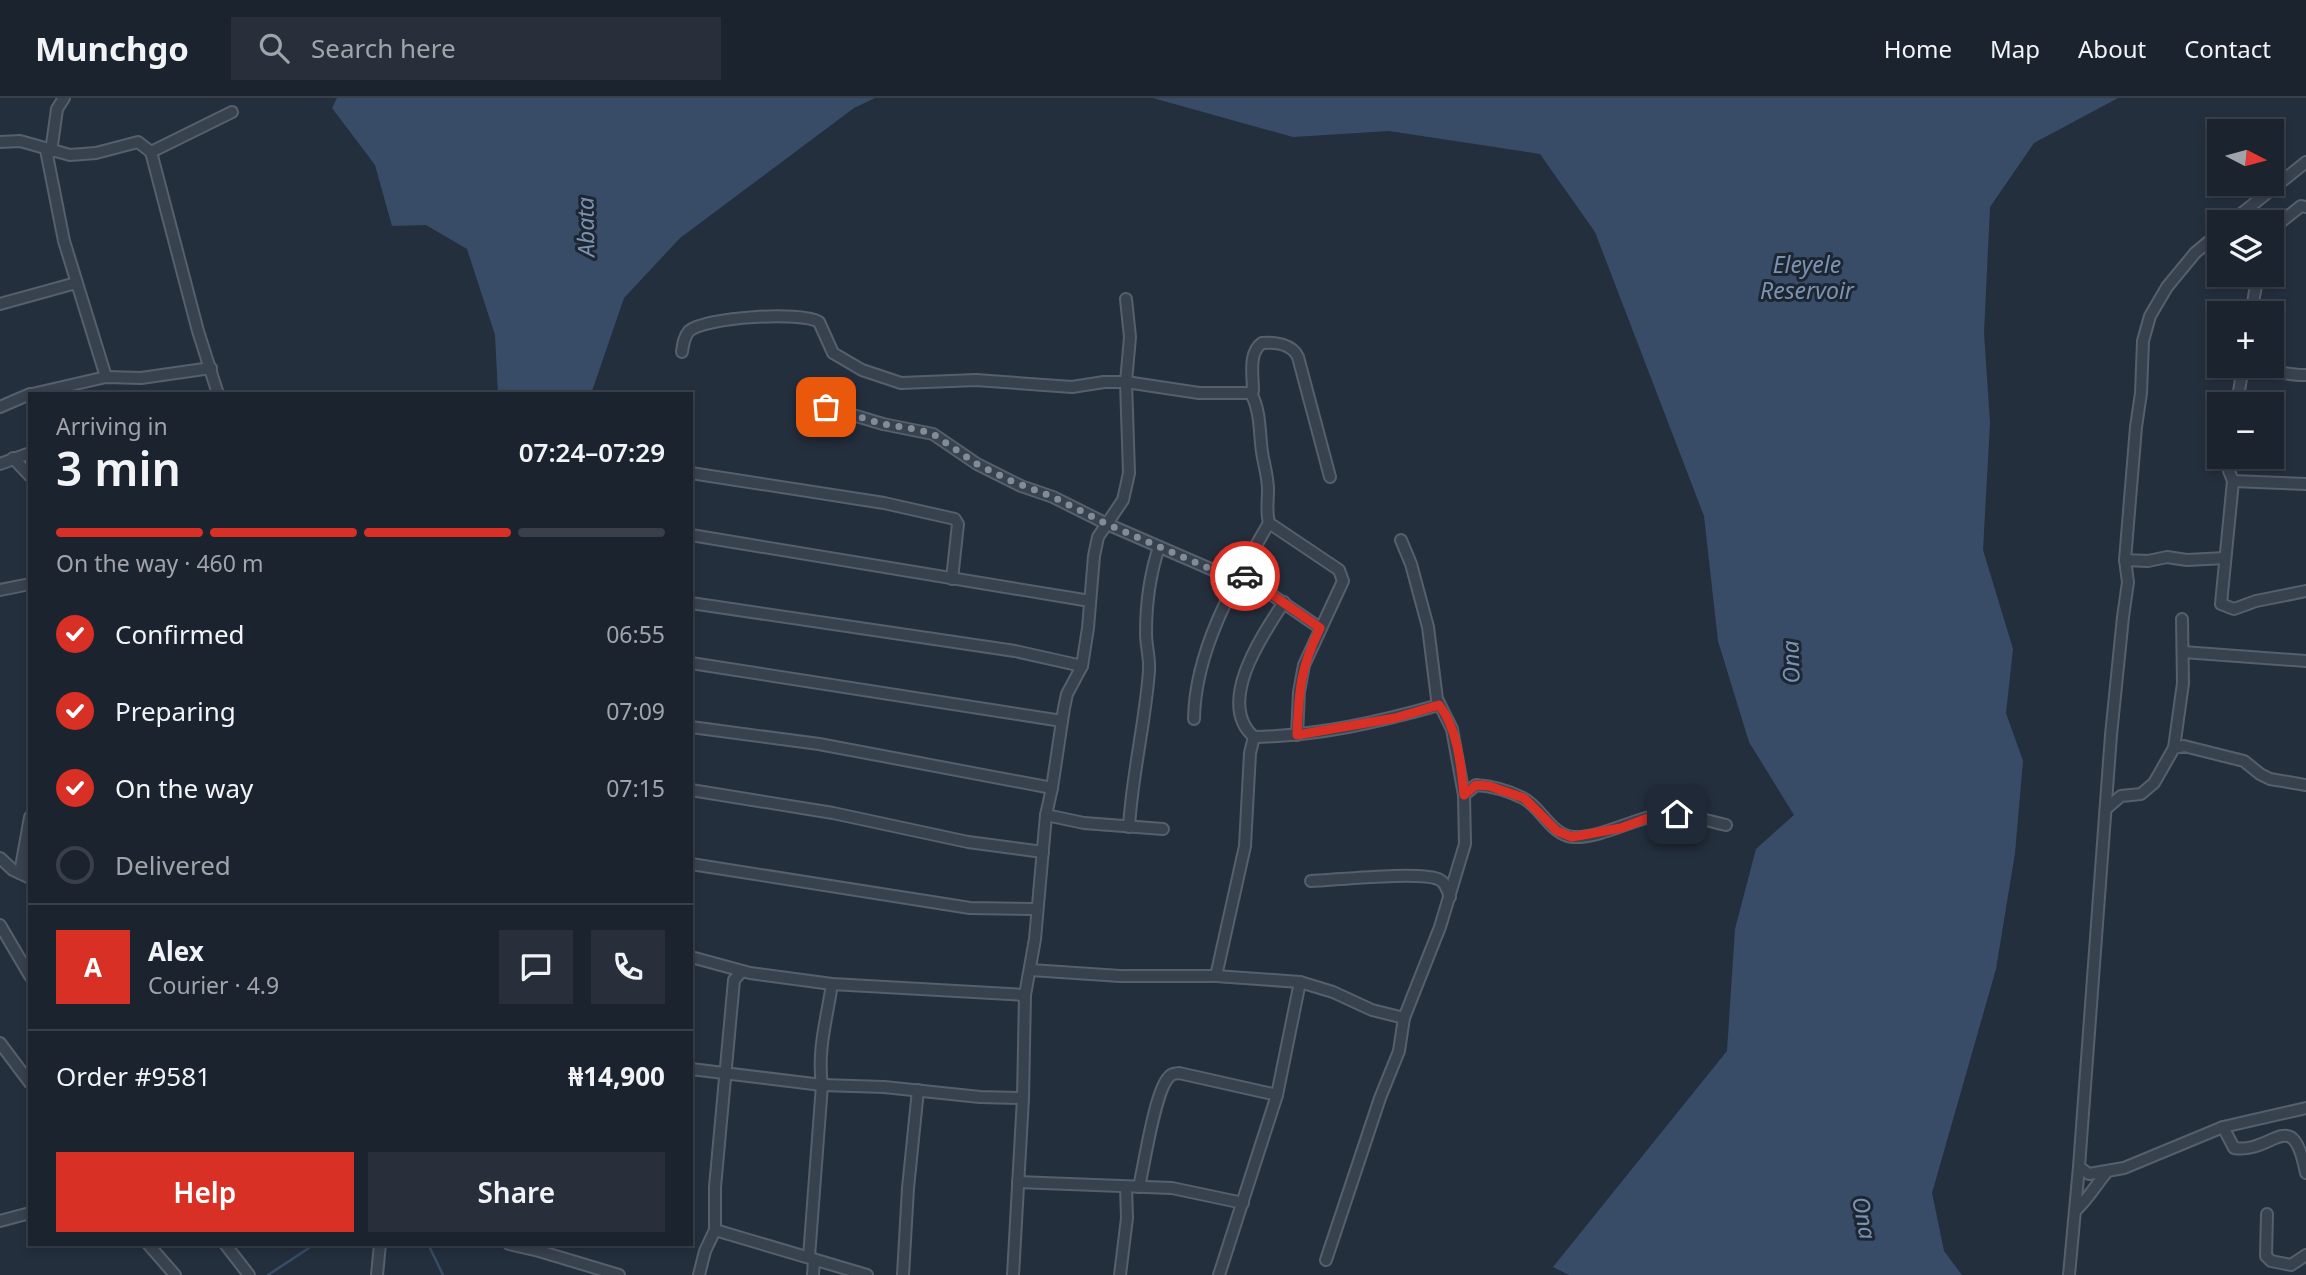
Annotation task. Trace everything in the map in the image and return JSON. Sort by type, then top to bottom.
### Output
[{"type":"street","points":[[64,98],[57,109],[48,151],[58,214],[76,283],[106,377]]},
{"type":"street","points":[[151,152],[232,113]]},
{"type":"street","points":[[0,142],[20,141],[39,145],[48,151],[76,155],[138,142],[145,145],[151,152],[198,331],[217,392]]},
{"type":"street","points":[[2246,210],[2306,162]]},
{"type":"street","points":[[2284,219],[2301,206],[2306,207]]},
{"type":"street","points":[[2070,1275],[2111,735],[2128,582],[2125,560],[2141,393],[2143,341],[2150,316],[2168,287],[2195,253],[2207,243]]},
{"type":"street","points":[[0,304],[76,283]]},
{"type":"street","points":[[1013,1275],[1023,1098],[1025,995],[1031,970],[1046,815],[1067,694],[1082,666],[1098,537],[1123,500],[1127,488],[1129,449],[1126,382],[1130,337],[1126,299]]},
{"type":"street","points":[[682,352],[684,339],[690,331],[702,324],[740,318],[804,317],[819,322],[829,347],[845,362],[901,383],[976,380],[1072,387],[1126,382],[1199,393],[1247,395],[1254,391],[1255,349],[1266,342],[1287,346],[1294,349],[1298,357],[1329,477]]},
{"type":"street","points":[[40,392],[106,377],[141,378],[211,368]]},
{"type":"street","points":[[2284,374],[2306,375]]},
{"type":"street","points":[[1194,719],[1196,681],[1238,576],[1269,523],[1266,509],[1267,470],[1262,452],[1259,415],[1251,393]]},
{"type":"street","points":[[0,407],[28,395]]},
{"type":"street","points":[[826,407],[883,424],[933,434],[996,474],[1021,486],[1053,497],[1159,547],[1238,576],[1284,602],[1320,628]]},
{"type":"street","points":[[0,464],[28,454]]},
{"type":"street","points":[[13,458],[28,474]]},
{"type":"street","points":[[2229,469],[2233,481],[2221,604],[2234,609],[2256,601],[2306,591]]},
{"type":"street","points":[[693,473],[884,503],[955,519],[958,524],[952,579]]},
{"type":"street","points":[[2233,481],[2306,484]]},
{"type":"street","points":[[1269,523],[1339,570],[1343,581],[1304,665],[1299,692],[1297,735]]},
{"type":"street","points":[[693,535],[1090,601]]},
{"type":"street","points":[[1326,1260],[1380,1098],[1399,1051],[1404,1018],[1450,897],[1465,844],[1464,795],[1452,729],[1439,705],[1427,627],[1411,564],[1401,540]]},
{"type":"street","points":[[1129,827],[1131,788],[1139,754],[1149,670],[1147,605],[1159,547]]},
{"type":"street","points":[[2125,560],[2148,561],[2167,557],[2188,560],[2225,558]]},
{"type":"street","points":[[0,590],[28,584]]},
{"type":"street","points":[[1284,602],[1264,632],[1241,681],[1241,720],[1254,737],[1297,735],[1395,718],[1439,705]]},
{"type":"street","points":[[693,603],[1015,651],[1082,666]]},
{"type":"street","points":[[2107,808],[2122,796],[2141,793],[2154,783],[2174,748],[2183,683],[2182,619]]},
{"type":"street","points":[[2183,652],[2306,661]]},
{"type":"street","points":[[693,663],[1062,721]]},
{"type":"street","points":[[693,727],[846,748],[1052,788]]},
{"type":"street","points":[[1216,976],[1245,846],[1250,753],[1254,737]]},
{"type":"street","points":[[2174,748],[2184,746],[2235,757],[2270,779],[2306,785]]},
{"type":"street","points":[[1464,795],[1476,785],[1489,786],[1524,798],[1557,831],[1572,837],[1621,828],[1656,815],[1677,814],[1726,825]]},
{"type":"street","points":[[693,790],[833,813],[968,842],[1043,852]]},
{"type":"street","points":[[1046,815],[1084,823],[1163,829]]},
{"type":"street","points":[[25,876],[28,841]]},
{"type":"street","points":[[0,858],[25,876]]},
{"type":"street","points":[[693,864],[970,908],[1036,909]]},
{"type":"street","points":[[1311,881],[1421,876],[1439,879],[1445,884],[1450,897]]},
{"type":"street","points":[[0,925],[28,973]]},
{"type":"street","points":[[693,958],[742,971],[832,984],[1025,995]]},
{"type":"street","points":[[1031,970],[1120,976],[1216,976],[1300,982],[1334,992],[1373,1010],[1404,1018]]},
{"type":"street","points":[[699,1275],[705,1251],[715,1230],[715,1187],[724,1074],[734,980],[742,971]]},
{"type":"street","points":[[1219,1275],[1277,1096],[1300,982]]},
{"type":"street","points":[[813,1275],[811,1259],[822,1085],[821,1040],[832,984]]},
{"type":"street","points":[[0,1043],[28,1080]]},
{"type":"street","points":[[693,1069],[822,1085],[1023,1098]]},
{"type":"street","points":[[1139,1188],[1159,1099],[1167,1079],[1172,1074],[1179,1073],[1277,1096]]},
{"type":"street","points":[[904,1275],[908,1188],[918,1090]]},
{"type":"street","points":[[2079,1167],[2089,1174],[2106,1173],[2145,1160],[2191,1138],[2223,1127],[2306,1108]]},
{"type":"street","points":[[2223,1127],[2234,1148],[2243,1150],[2281,1136],[2292,1137],[2297,1140],[2306,1173]]},
{"type":"street","points":[[2076,1210],[2092,1195],[2094,1186],[2106,1173]]},
{"type":"street","points":[[1018,1182],[1190,1191],[1243,1203]]},
{"type":"street","points":[[1120,1275],[1127,1218],[1126,1187]]},
{"type":"street","points":[[0,1220],[28,1213]]},
{"type":"street","points":[[2267,1214],[2266,1256],[2271,1261],[2291,1265],[2306,1255]]},
{"type":"street","points":[[715,1230],[867,1275]]},
{"type":"street","points":[[150,1246],[175,1275]]},
{"type":"street","points":[[227,1246],[249,1275]]},
{"type":"street","points":[[377,1275],[380,1246]]},
{"type":"street","points":[[516,1246],[619,1275]]},
{"type":"water","points":[[337,98],[875,98],[854,108],[680,238],[624,298],[592,392],[498,392],[495,335],[467,249],[426,225],[392,226],[375,165],[332,108]]},
{"type":"water","name":"Eleyele Reservoir","points":[[1153,98],[2118,98],[2034,143],[1990,207],[1984,333],[1990,423],[1983,550],[2013,649],[2006,713],[2023,761],[2015,853],[1996,969],[1932,1193],[1944,1251],[1962,1275],[1569,1275],[1553,1267],[1727,1051],[1735,929],[1756,849],[1794,815],[1749,742],[1718,641],[1704,516],[1595,232],[1540,154],[1389,131],[1293,137]]},
{"type":"waterway","points":[[268,1275],[312,1246]]},
{"type":"waterway","name":"Abata","points":[[429,1246],[443,1275]]},
{"type":"way so far","points":[[826,407],[883,424],[933,434],[977,464],[1021,486],[1053,497],[1107,524],[1236,580],[1240,573],[1245,576]]},
{"type":"route","points":[[1245,576],[1320,628],[1304,665],[1299,692],[1297,735],[1395,718],[1439,705],[1452,729],[1464,795],[1476,785],[1489,786],[1524,798],[1557,831],[1572,837],[1621,828],[1656,815],[1677,814]]},
{"type":"water label","name":"Ona","points":[[1791,662]]},
{"type":"water label","name":"Ona","points":[[1864,1218]]}]
